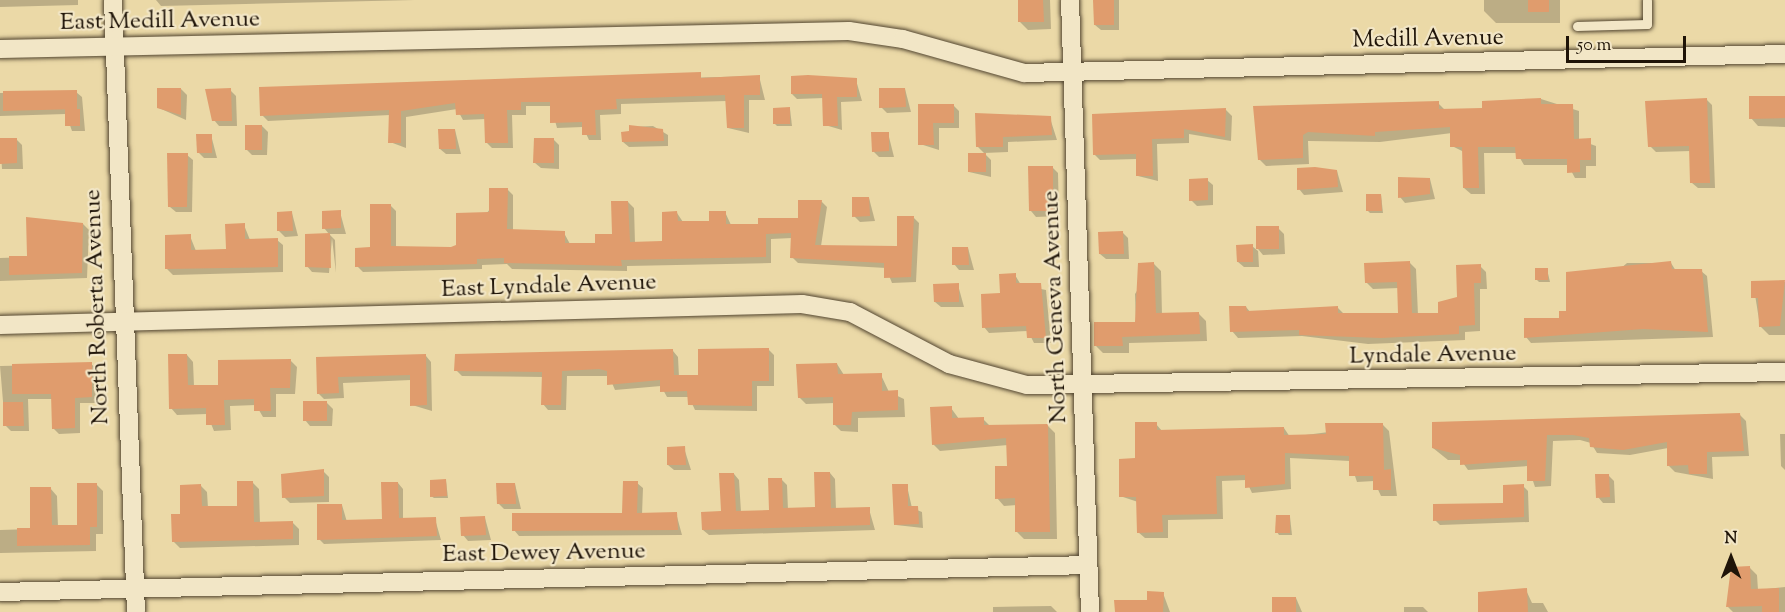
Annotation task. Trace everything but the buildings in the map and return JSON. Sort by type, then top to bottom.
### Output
[{"type":"street","name":"North Roberta Avenue","points":[[113,0],[121,323],[136,612]]},
{"type":"street","name":"North Geneva Avenue","points":[[1070,0],[1090,612]]},
{"type":"street","name":"East Medill Avenue","points":[[0,50],[849,31],[903,39],[990,67],[1072,73]]},
{"type":"street","name":"Medill Avenue","points":[[1072,73],[1785,54]]},
{"type":"street","name":"East Lyndale Avenue","points":[[0,325],[802,304],[850,312],[982,378],[1083,388]]},
{"type":"street","name":"Lyndale Avenue","points":[[1083,388],[1785,372]]},
{"type":"street","name":"East Dewey Avenue","points":[[0,592],[1088,565]]},
{"type":"lane","points":[[1577,26],[1647,24],[1647,0]]}]
